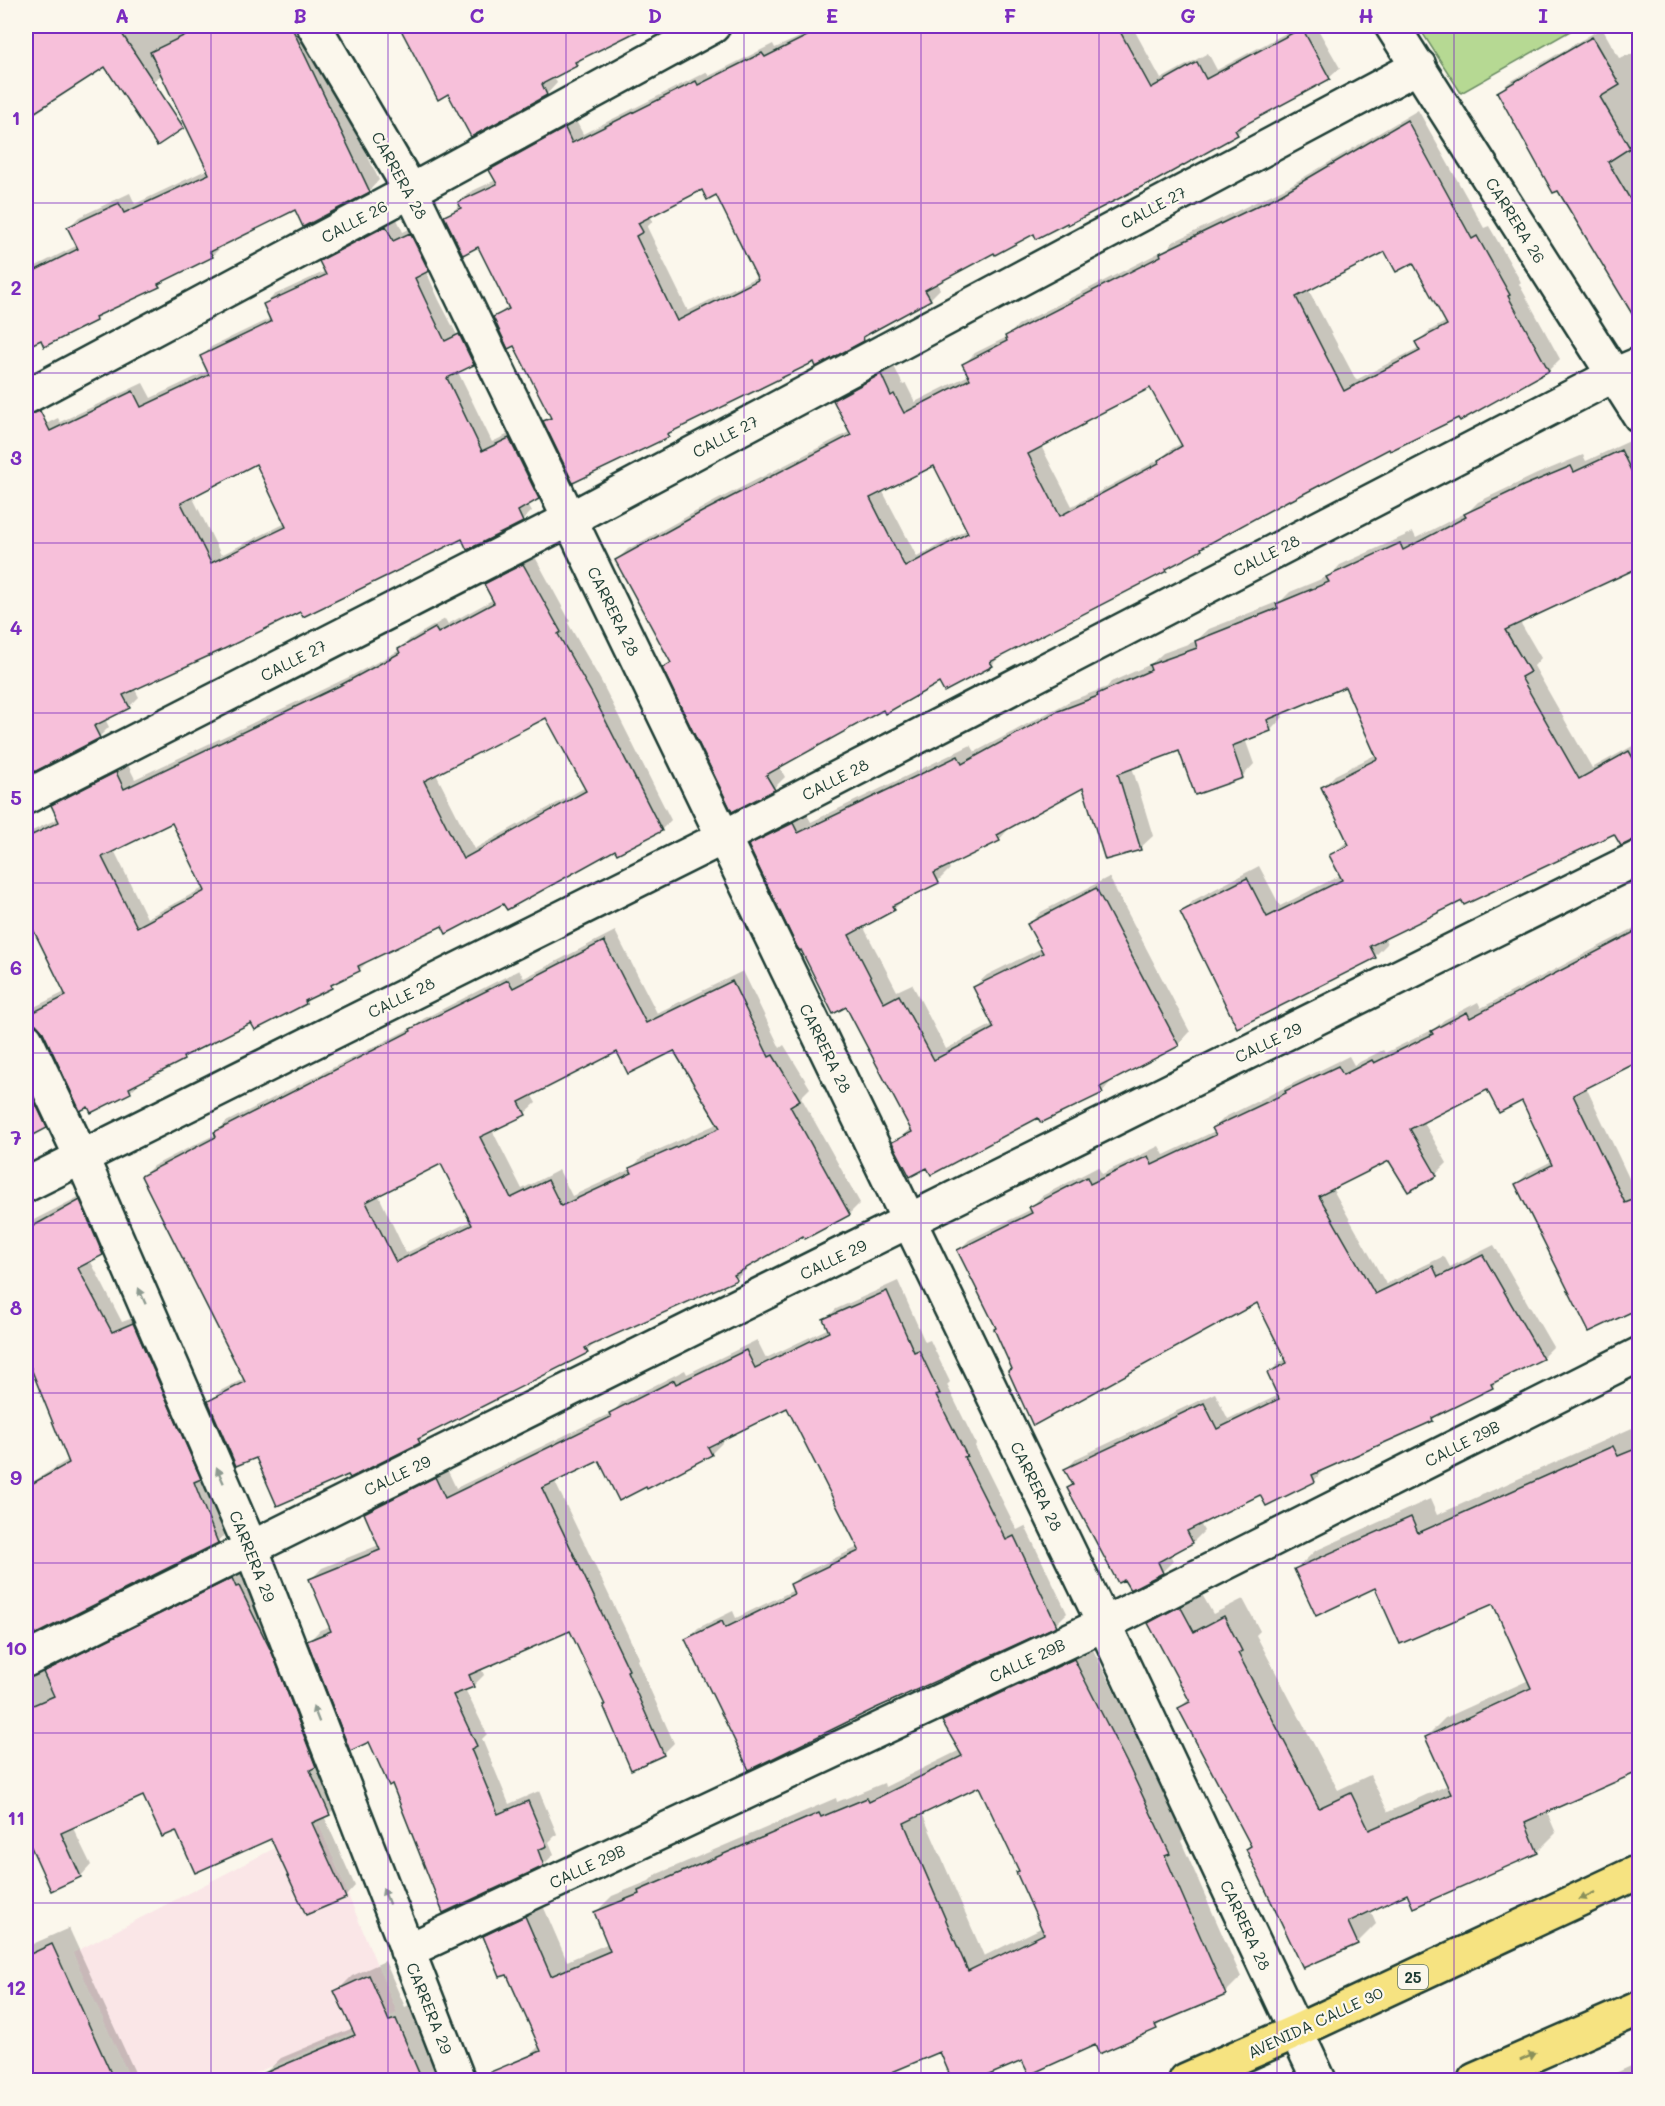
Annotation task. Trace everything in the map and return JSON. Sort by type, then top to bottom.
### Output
[{"type":"highway","name":"AVENIDA CALLE 30","points":[[1186,2080],[1297,2031],[1640,1871]]},
{"type":"highway","points":[[1475,2080],[1640,2008]]},
{"type":"street","name":"CARRERA 28","points":[[314,26],[411,191],[1104,1624],[1319,2080]]},
{"type":"street","name":"CALLE 26","points":[[26,397],[713,26]]},
{"type":"street","name":"CARRERA 26","points":[[1392,26],[1627,370],[1640,416]]},
{"type":"street","name":"CALLE 27","points":[[26,797],[570,519],[1419,66]]},
{"type":"street","name":"CALLE 28","points":[[26,1185],[724,837],[1627,370]]},
{"type":"street","name":"CALLE 29","points":[[26,1660],[1640,857]]},
{"type":"street","name":"CARRERA 29","points":[[26,1040],[81,1156],[251,1548],[458,2080]]},
{"type":"street","name":"CALLE 29B","points":[[407,1951],[1104,1624],[1640,1354]]},
{"type":"shaded area","points":[[319,1825],[397,2013],[239,2080],[131,2080],[73,1953]]},
{"type":"green space","points":[[1418,26],[1579,26],[1461,93]]},
{"type":"building","points":[[26,26],[117,26],[184,128],[157,146],[105,67],[26,118]]},
{"type":"building","points":[[204,26],[291,26],[370,192],[303,227],[295,210],[210,252],[213,257],[158,284],[160,287],[95,317],[96,321],[44,347],[41,340],[26,347],[26,275],[78,249],[67,227],[119,203],[124,213],[209,174],[150,52]]},
{"type":"building","points":[[399,26],[648,26],[575,62],[577,66],[542,84],[547,95],[471,137],[448,94],[438,100]]},
{"type":"building","points":[[827,26],[1117,26],[1151,88],[1197,62],[1206,79],[1302,28],[1330,79],[1235,130],[1238,135],[1150,184],[1036,239],[1034,234],[925,290],[931,300],[863,337],[864,341],[816,367],[814,362],[667,434],[669,437],[573,483],[543,421],[551,418],[514,346],[508,349],[493,317],[509,309],[478,247],[463,255],[444,216],[461,208],[458,202],[497,184],[489,170],[565,128],[572,143],[696,81],[698,85],[762,53],[765,57]],"holes":[[[702,190],[707,200],[716,195],[758,280],[677,321],[636,236],[643,232],[638,223]]]},
{"type":"building","points":[[1592,37],[1620,85],[1600,97],[1630,148],[1608,162],[1640,216],[1640,327],[1558,191],[1553,193],[1497,92]]},
{"type":"building","points":[[1407,120],[1472,239],[1477,236],[1549,371],[1460,421],[1458,418],[1390,451],[1389,449],[1289,500],[1201,548],[1202,550],[1166,569],[1167,571],[990,662],[993,666],[944,692],[939,683],[885,714],[883,710],[766,775],[775,790],[732,812],[662,668],[671,663],[615,560],[851,435],[833,400],[881,374],[891,396],[894,394],[904,413],[970,379],[962,364],[1007,341],[1005,336],[1161,256],[1160,253],[1276,197]],"holes":[[[1385,252],[1396,272],[1413,263],[1447,325],[1415,342],[1420,351],[1344,391],[1296,297]],[[1150,388],[1182,446],[1158,460],[1159,463],[1060,516],[1028,454],[1085,424],[1084,422]],[[934,466],[968,533],[905,567],[870,498]]]},
{"type":"building","points":[[386,226],[393,241],[410,233],[429,271],[415,278],[445,341],[459,334],[474,365],[447,378],[482,451],[509,438],[539,499],[518,511],[523,522],[467,550],[462,539],[303,617],[300,612],[123,695],[130,708],[94,726],[100,738],[34,772],[26,753],[26,416],[40,411],[50,431],[133,391],[141,407],[209,375],[200,356],[271,322],[263,304],[326,275],[319,261]],"holes":[[[256,464],[286,527],[211,563],[181,503]]]},
{"type":"building","points":[[1621,450],[1640,489],[1640,567],[1505,630],[1530,672],[1521,677],[1579,779],[1629,751],[1640,770],[1640,839],[1621,846],[1614,834],[1464,905],[1462,901],[1370,946],[1376,958],[1237,1028],[1180,912],[1247,878],[1267,917],[1342,880],[1329,855],[1349,845],[1321,787],[1377,759],[1345,687],[1267,720],[1271,731],[1232,746],[1243,778],[1195,795],[1179,751],[1118,774],[1141,850],[1105,860],[1083,788],[997,835],[1000,841],[934,873],[939,883],[892,906],[895,910],[849,935],[884,1003],[899,995],[934,1060],[994,1028],[973,987],[1043,953],[1027,924],[1096,888],[1179,1046],[1100,1087],[1103,1093],[1041,1123],[1038,1118],[931,1175],[927,1168],[910,1177],[892,1142],[912,1132],[846,1007],[833,1014],[801,950],[797,947],[748,845],[793,823],[798,833],[958,756],[962,764],[1056,712],[1098,696],[1097,694],[1151,670],[1149,665],[1197,648],[1195,641],[1278,608],[1276,604],[1329,582],[1326,577],[1400,543],[1403,550],[1466,517],[1464,514],[1523,486],[1571,466],[1574,472]]},
{"type":"building","points":[[523,564],[561,632],[558,634],[591,692],[662,831],[617,854],[615,850],[507,910],[503,904],[446,934],[442,926],[358,966],[360,971],[331,985],[332,988],[305,1001],[306,1004],[255,1030],[251,1023],[183,1057],[184,1060],[129,1088],[131,1093],[91,1113],[88,1107],[80,1111],[43,1032],[36,1024],[26,1022],[26,1016],[66,996],[26,915],[26,838],[59,822],[51,805],[116,772],[124,789],[339,686],[400,653],[398,649],[435,628],[438,633],[494,603],[484,584]],"holes":[[[546,718],[586,791],[463,859],[424,781]],[[172,823],[205,891],[137,927],[102,857]]]},
{"type":"building","points":[[1640,929],[1640,1061],[1573,1095],[1625,1203],[1640,1197],[1640,1308],[1589,1332],[1515,1184],[1552,1165],[1522,1101],[1499,1113],[1487,1090],[1410,1129],[1437,1176],[1408,1192],[1389,1161],[1319,1196],[1375,1294],[1433,1266],[1438,1277],[1483,1255],[1543,1359],[1491,1384],[1493,1388],[1432,1418],[1433,1421],[1312,1475],[1315,1482],[1266,1506],[1260,1495],[1187,1531],[1193,1543],[1158,1562],[1163,1573],[1130,1590],[1124,1580],[1118,1583],[1067,1488],[1073,1485],[1064,1469],[1204,1403],[1217,1429],[1279,1399],[1267,1373],[1287,1363],[1257,1303],[1033,1426],[1008,1371],[1012,1369],[994,1329],[996,1328],[957,1250],[1032,1213],[1029,1207],[1087,1177],[1090,1184],[1148,1156],[1152,1165],[1216,1135],[1212,1128],[1286,1093],[1285,1091],[1338,1066],[1343,1075],[1372,1060],[1374,1063],[1433,1034],[1431,1031],[1467,1012],[1470,1018]]},
{"type":"building","points":[[604,941],[646,1023],[732,981],[769,1057],[773,1055],[800,1100],[790,1106],[850,1215],[805,1239],[803,1236],[734,1275],[737,1280],[585,1348],[588,1353],[418,1439],[420,1443],[350,1478],[348,1475],[277,1506],[256,1458],[236,1466],[208,1401],[245,1382],[141,1176],[216,1137],[214,1132],[411,1031],[410,1029],[508,980],[513,988]],"holes":[[[674,1051],[720,1128],[629,1168],[632,1173],[561,1206],[548,1180],[511,1198],[480,1137],[526,1115],[519,1102],[617,1052],[628,1074]],[[441,1164],[472,1225],[396,1262],[366,1202]]]},
{"type":"building","points":[[26,1083],[47,1128],[26,1139]]},
{"type":"building","points":[[80,1200],[103,1255],[78,1268],[112,1332],[133,1323],[201,1479],[194,1482],[218,1543],[28,1638],[26,1634],[26,1487],[69,1463],[26,1356],[26,1230]]},
{"type":"building","points":[[887,1291],[914,1352],[919,1350],[940,1394],[936,1395],[967,1456],[964,1457],[1006,1540],[1014,1536],[1057,1626],[874,1709],[749,1770],[685,1639],[722,1621],[725,1628],[794,1594],[790,1584],[859,1550],[787,1408],[708,1447],[712,1455],[619,1501],[599,1461],[542,1488],[629,1670],[627,1671],[664,1755],[631,1770],[603,1705],[605,1705],[570,1631],[469,1675],[474,1687],[453,1695],[477,1746],[471,1749],[498,1814],[528,1801],[547,1846],[538,1850],[544,1866],[443,1913],[392,1784],[389,1786],[369,1742],[350,1751],[307,1641],[331,1631],[309,1579],[380,1550],[364,1513],[435,1477],[445,1498],[611,1417],[609,1413],[674,1380],[676,1384],[746,1350],[755,1368],[829,1332],[823,1319]]},
{"type":"building","points":[[1613,1446],[1618,1456],[1640,1447],[1640,1771],[1525,1822],[1538,1853],[1413,1908],[1407,1894],[1348,1922],[1358,1944],[1303,1968],[1246,1849],[1251,1846],[1178,1708],[1190,1702],[1148,1623],[1180,1606],[1194,1632],[1224,1616],[1242,1651],[1238,1653],[1319,1808],[1351,1793],[1369,1830],[1451,1794],[1425,1737],[1531,1688],[1493,1604],[1400,1644],[1375,1588],[1316,1616],[1294,1569],[1411,1517],[1418,1533]]},
{"type":"building","points":[[232,1578],[236,1587],[239,1586],[273,1655],[316,1767],[310,1770],[330,1815],[312,1823],[346,1898],[306,1915],[271,1839],[195,1873],[176,1831],[162,1837],[143,1796],[61,1833],[81,1877],[51,1891],[31,1847],[26,1849],[26,1708],[54,1696],[43,1672]]},
{"type":"building","points":[[1074,1659],[1170,1854],[1165,1856],[1226,1995],[1155,2025],[1157,2029],[1099,2054],[1095,2045],[1029,2075],[1022,2061],[977,2080],[952,2080],[940,2052],[873,2080],[476,2080],[476,2078],[541,2051],[507,1975],[500,1977],[483,1936],[525,1916],[551,1976],[610,1951],[594,1912],[819,1813],[821,1817],[867,1798],[869,1802],[962,1756],[942,1721]],"holes":[[[979,1787],[1019,1871],[1016,1872],[1044,1934],[968,1971],[904,1823]]]},
{"type":"building","points":[[52,1944],[114,2080],[26,2080],[26,1956]]},
{"type":"building","points":[[369,1975],[389,2021],[396,2019],[422,2080],[248,2080],[355,2035],[334,1991]]}]
